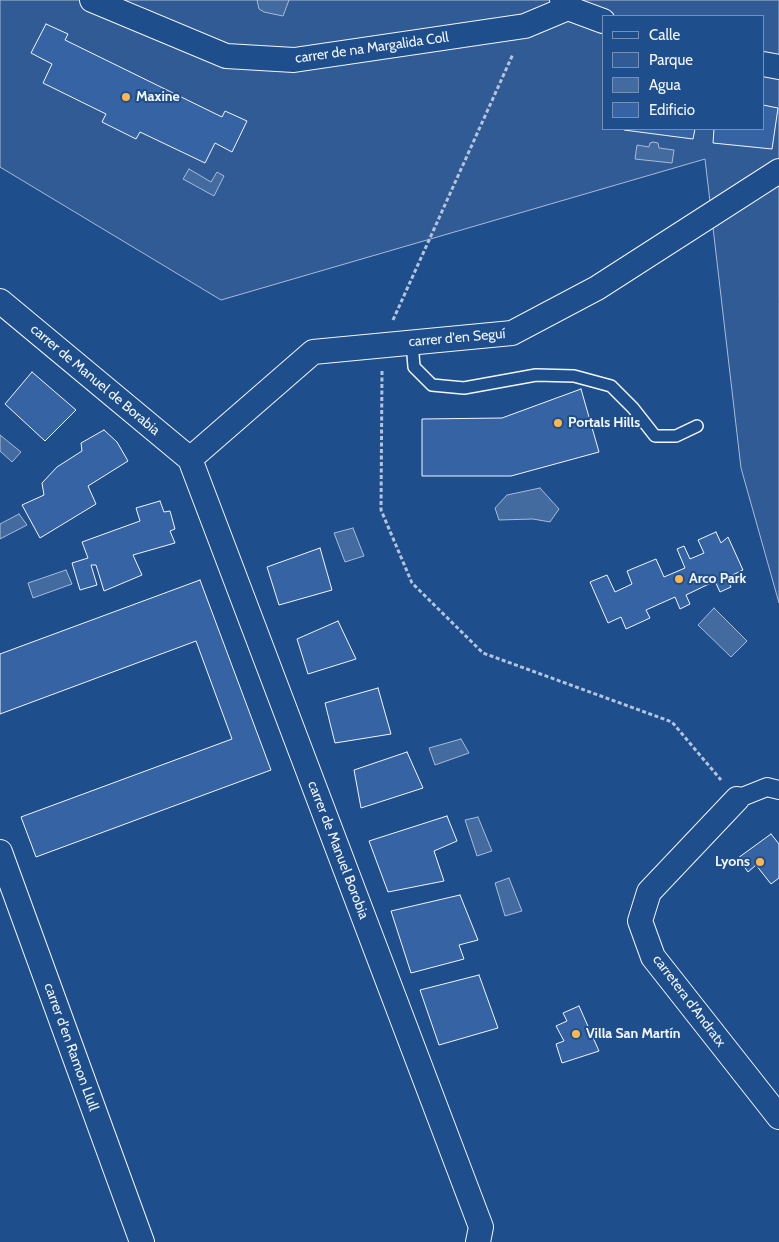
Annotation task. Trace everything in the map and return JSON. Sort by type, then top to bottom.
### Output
[{"type":"street","name":"carrer de na Margalida Coll","points":[[92,0],[226,56],[294,60],[525,26],[565,4]]},
{"type":"street","points":[[565,4],[602,21]]},
{"type":"street","points":[[764,64],[779,67]]},
{"type":"street","name":"carrer d'en Seguí","points":[[190,459],[313,352],[512,333],[597,288],[779,172]]},
{"type":"street","name":"carrer de Manuel de Borabia","points":[[0,301],[190,459]]},
{"type":"street","name":"carrer de Manuel Borobia","points":[[190,459],[480,1227],[478,1242]]},
{"type":"street","name":"carretera d'Andratx","points":[[779,790],[767,787],[737,799],[649,892],[640,921],[653,957],[779,1117]]},
{"type":"street","name":"carrer d'en Ramon Llull","points":[[0,852],[142,1242]]},
{"type":"lane","points":[[412,342],[414,367],[432,385],[464,388],[536,375],[574,376],[611,386],[633,408],[655,436],[676,436],[697,426]]},
{"type":"path","points":[[525,26],[382,345],[381,510],[412,583],[483,653],[672,722],[737,799]]},
{"type":"green space","points":[[0,0],[779,0],[779,603],[741,468],[705,159],[221,300],[0,167]]},
{"type":"water","points":[[257,0],[289,0],[283,16],[259,9]]},
{"type":"water","points":[[650,143],[658,143],[659,148],[674,150],[672,163],[635,159],[637,145],[649,147]]},
{"type":"water","points":[[189,169],[211,182],[217,172],[224,176],[214,196],[183,179]]},
{"type":"water","points":[[0,435],[21,452],[12,462],[0,451]]},
{"type":"water","points":[[540,488],[559,509],[550,522],[533,519],[499,520],[495,508],[507,495]]},
{"type":"water","points":[[19,514],[27,525],[0,539],[0,524]]},
{"type":"water","points":[[353,528],[364,556],[345,562],[334,533]]},
{"type":"water","points":[[66,570],[72,584],[33,598],[28,583]]},
{"type":"water","points":[[714,608],[747,641],[731,657],[698,625]]},
{"type":"water","points":[[461,739],[469,753],[435,765],[429,748]]},
{"type":"water","points":[[478,817],[492,851],[477,856],[465,820]]},
{"type":"water","points":[[509,878],[522,911],[505,916],[495,883]]},
{"type":"building","name":"Maxine","points":[[46,24],[68,34],[65,40],[222,117],[225,111],[247,121],[232,152],[215,143],[205,163],[140,132],[136,139],[102,122],[106,114],[43,83],[52,64],[31,53]]},
{"type":"building","points":[[764,105],[778,108],[772,149],[713,143],[714,130],[764,130]]},
{"type":"building","points":[[624,130],[695,130],[693,139]]},
{"type":"building","points":[[32,372],[76,410],[45,441],[5,404]]},
{"type":"building","points":[[581,389],[599,452],[511,476],[422,476],[422,419],[502,418]]},
{"type":"building","points":[[104,430],[117,442],[128,461],[88,486],[96,504],[40,538],[22,505],[44,495],[42,483],[57,467],[82,451],[81,443]]},
{"type":"building","points":[[160,501],[164,512],[170,511],[175,529],[170,531],[175,543],[133,555],[142,575],[104,591],[96,565],[91,565],[97,585],[80,590],[72,563],[88,558],[82,542],[140,521],[136,508]]},
{"type":"building","name":"Arco Park","points":[[716,532],[721,543],[728,537],[743,570],[726,578],[731,587],[720,592],[715,581],[686,595],[690,604],[680,609],[675,597],[646,610],[650,618],[626,629],[621,617],[608,623],[590,582],[607,575],[615,592],[632,584],[627,571],[656,559],[664,577],[685,568],[677,549],[684,546],[690,559],[704,553],[698,540]]},
{"type":"building","points":[[320,548],[332,590],[279,605],[267,567]]},
{"type":"building","points":[[200,580],[271,770],[36,857],[21,817],[232,739],[196,641],[0,714],[0,654]]},
{"type":"building","points":[[338,621],[356,659],[308,674],[297,639]]},
{"type":"building","points":[[378,688],[391,734],[335,743],[325,703]]},
{"type":"building","points":[[407,752],[423,788],[361,808],[354,770]]},
{"type":"building","points":[[447,816],[457,841],[434,851],[444,881],[388,892],[369,841]]},
{"type":"building","name":"Lyons","points":[[771,834],[779,844],[779,878],[771,884],[756,865],[748,872],[738,858]]},
{"type":"building","points":[[460,895],[478,940],[459,945],[464,959],[411,973],[391,911]]},
{"type":"building","points":[[479,975],[498,1028],[439,1045],[420,990]]},
{"type":"building","name":"Villa San Martín","points":[[579,1006],[599,1051],[562,1063],[556,1044],[564,1041],[556,1026],[567,1021],[563,1013]]},
{"type":"place","name":"Maxine","points":[[126,97]]},
{"type":"place","name":"Portals Hills","points":[[558,423]]},
{"type":"place","name":"Arco Park","points":[[679,579]]},
{"type":"place","name":"Lyons","points":[[760,862]]},
{"type":"place","name":"Villa San Martín","points":[[576,1034]]}]
